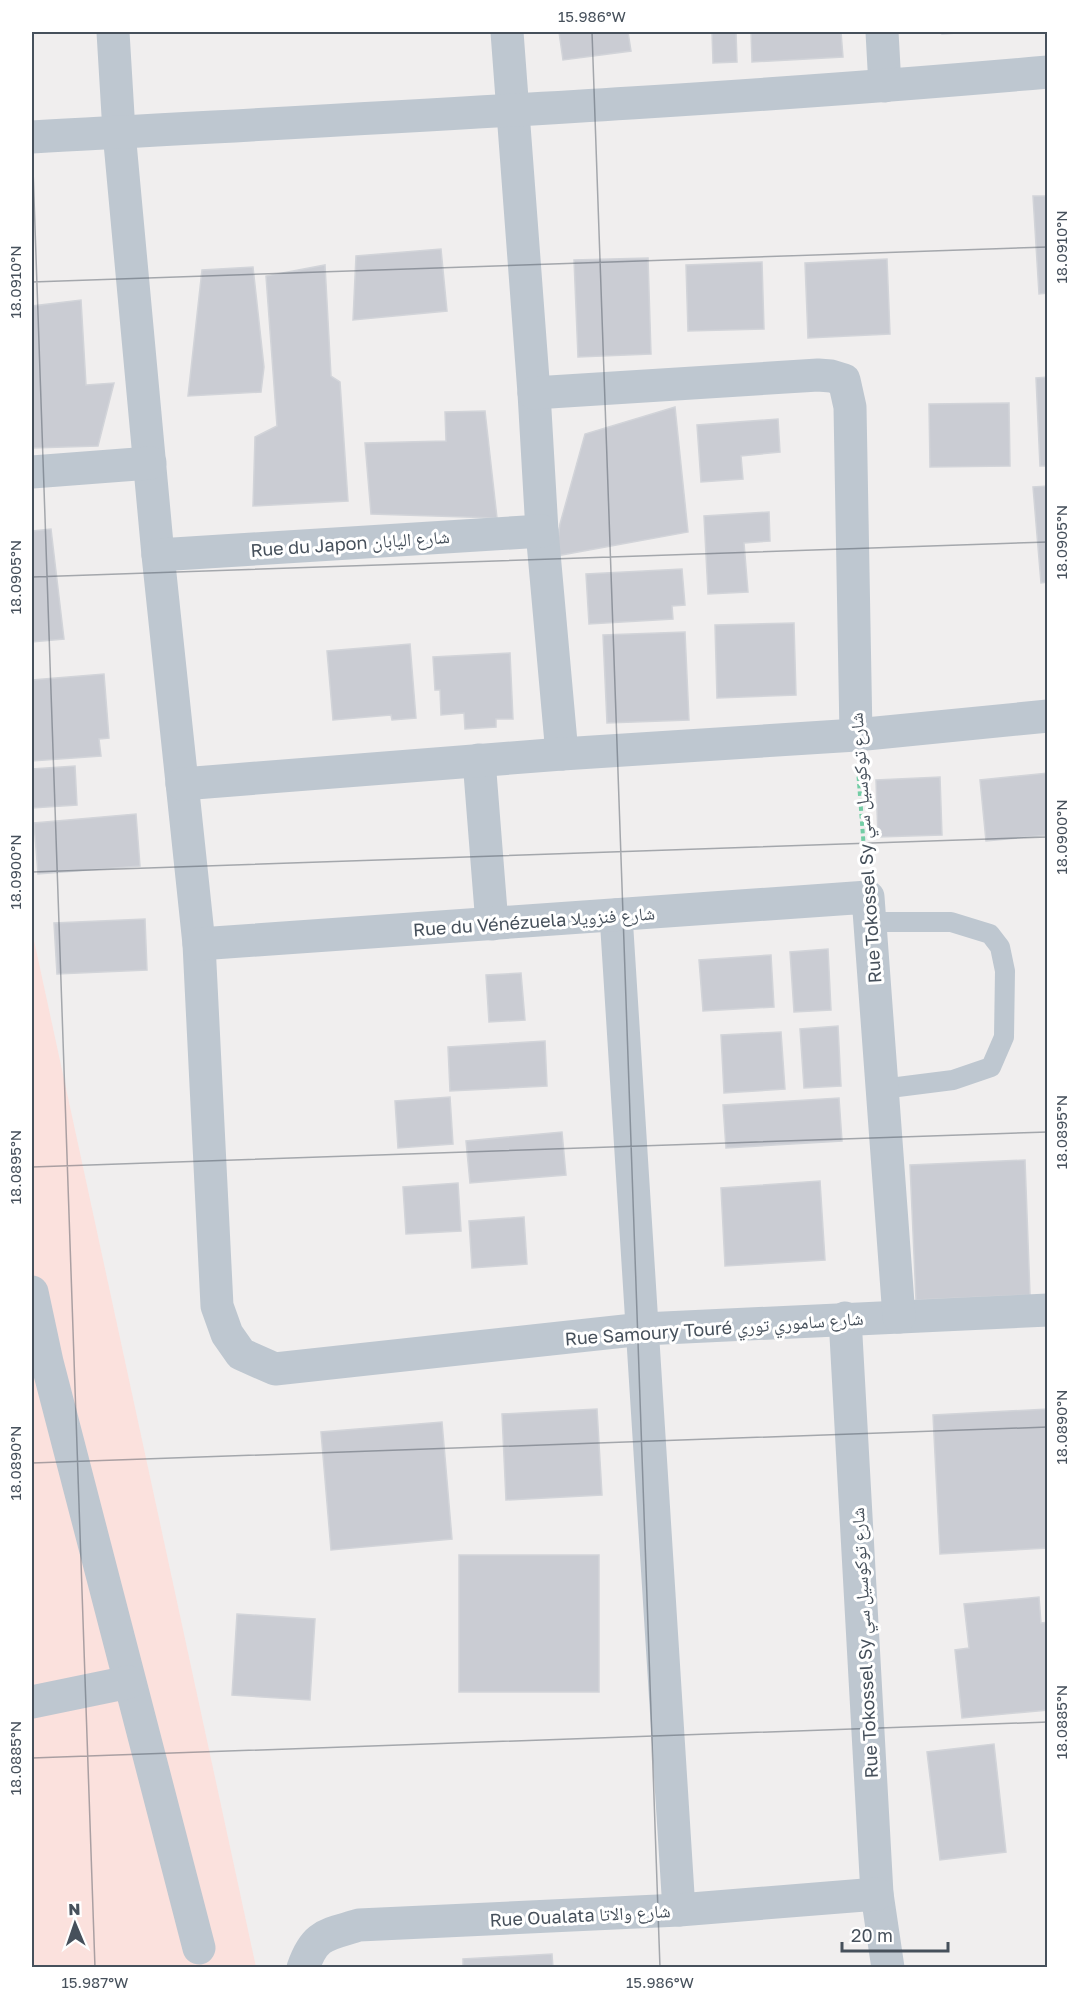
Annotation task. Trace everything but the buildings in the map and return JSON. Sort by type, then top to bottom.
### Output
[{"type":"street","points":[[113,32],[119,132],[158,555],[199,944]]},
{"type":"street","points":[[507,32],[542,531],[562,754]]},
{"type":"street","points":[[882,32],[885,86]]},
{"type":"street","points":[[32,137],[513,111],[885,86],[1047,72]]},
{"type":"street","name":"Rue Tokossel Sy شارع توكوسيل سي","points":[[534,393],[818,375],[844,380],[850,407],[856,735]]},
{"type":"street","points":[[32,472],[150,463]]},
{"type":"street","name":"Rue du Japon شارع اليابان","points":[[158,555],[542,531]]},
{"type":"street","points":[[182,784],[479,760],[856,735],[1047,716]]},
{"type":"street","points":[[479,760],[492,924]]},
{"type":"street","name":"Rue Tokossel Sy شارع توكوسيل سي","points":[[869,910],[899,1317]]},
{"type":"street","name":"Rue du Vénézuela شارع فنزويلا","points":[[199,944],[616,915],[869,910]]},
{"type":"street","points":[[616,915],[679,1910]]},
{"type":"street","name":"Rue Samoury Touré شارع ساموري توري","points":[[199,944],[217,1306],[227,1334],[241,1354],[275,1369],[643,1329],[1047,1310]]},
{"type":"street","points":[[32,1295],[46,1362],[198,1948]]},
{"type":"street","name":"Rue Tokossel Sy شارع توكوسيل سي","points":[[845,1318],[878,1893],[888,1968]]},
{"type":"street","points":[[32,1702],[129,1682]]},
{"type":"street","name":"Rue Oualata شارع والاتا","points":[[303,1968],[309,1949],[325,1935],[359,1925],[679,1910],[878,1893]]},
{"type":"lane","points":[[869,910],[951,922],[990,934],[1000,947],[1005,971],[1004,1037],[991,1067],[953,1080],[882,1089]]},
{"type":"path","name":"Rue Tokossel Sy شارع توكوسيل سي","points":[[856,735],[869,910]]},
{"type":"shaded area","points":[[32,931],[256,1967],[32,1967]]}]
